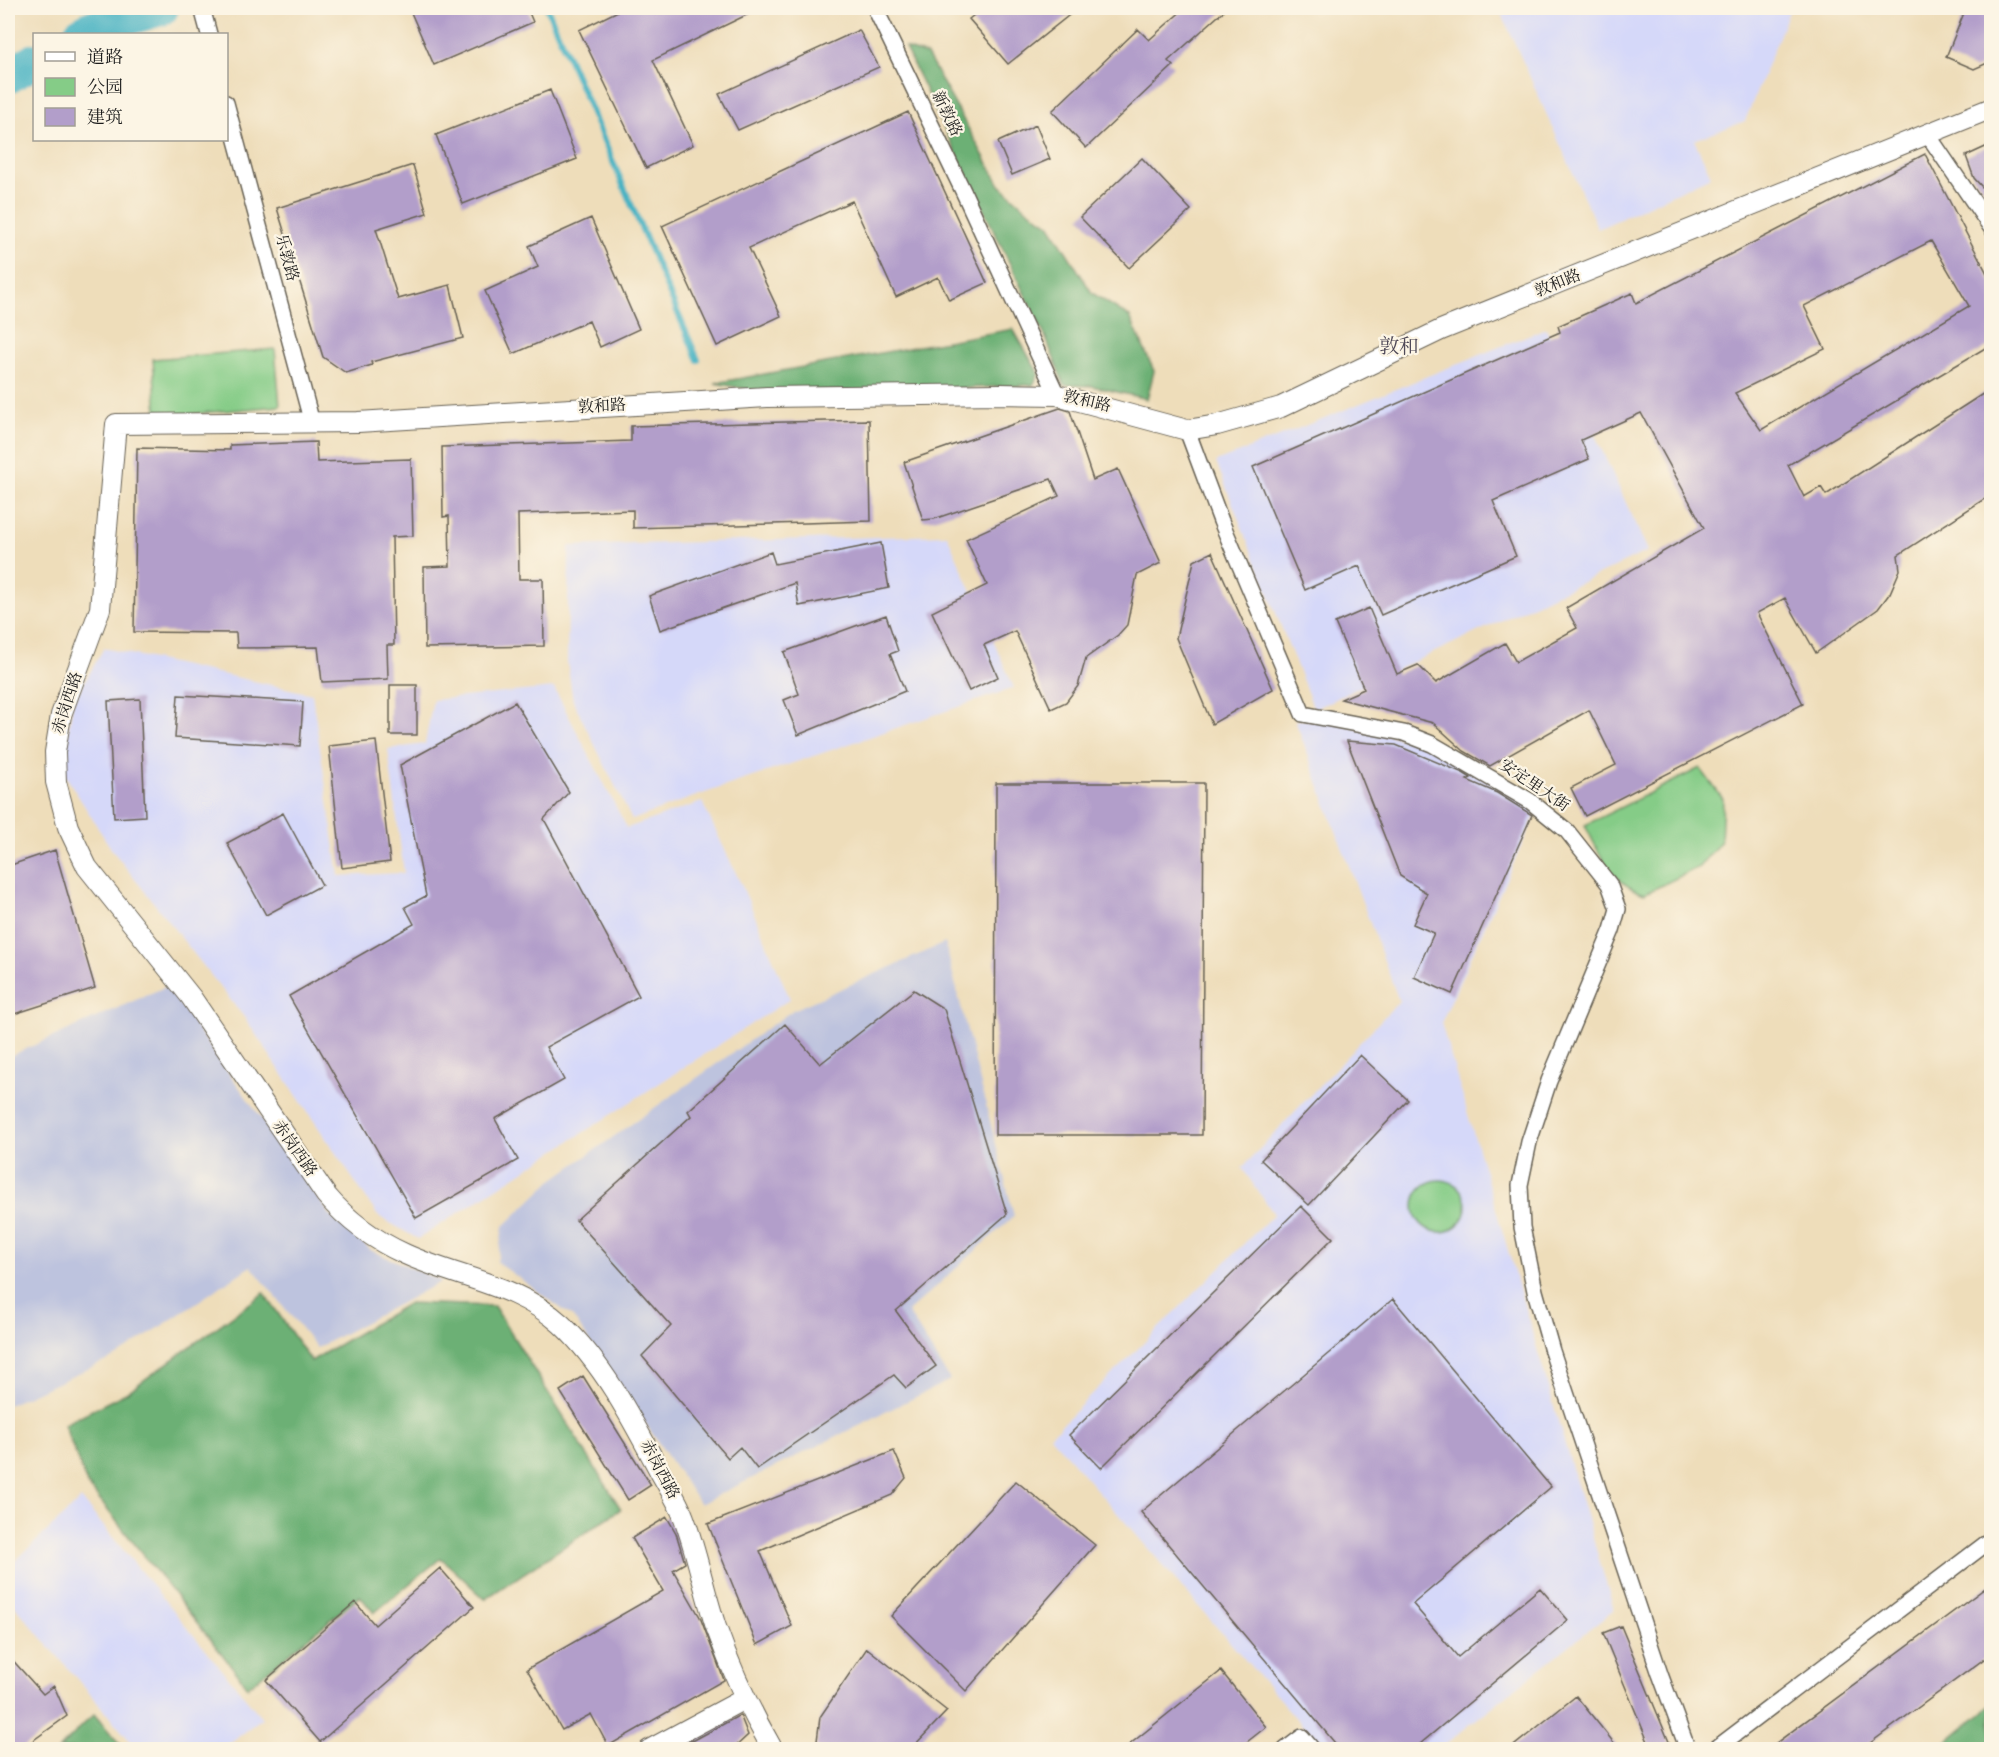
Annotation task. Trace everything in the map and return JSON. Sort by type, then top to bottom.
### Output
[{"type":"street","points":[[202,8],[209,33]]},
{"type":"street","name":"新敦路","points":[[875,8],[1057,395]]},
{"type":"street","name":"敦和路","points":[[116,424],[312,423],[766,397],[1057,395],[1187,430],[1217,425],[1281,407],[1441,330],[1992,108]]},
{"type":"street","name":"乐敦路","points":[[228,110],[312,423]]},
{"type":"street","points":[[1928,135],[1992,229]]},
{"type":"street","name":"赤岗西路","points":[[116,424],[100,609],[61,715],[55,752],[56,782],[68,827],[87,867],[191,997],[319,1186],[339,1210],[358,1227],[406,1254],[504,1288],[539,1306],[562,1324],[582,1347],[614,1391],[684,1517],[716,1626],[744,1699],[773,1749]]},
{"type":"street","name":"安定里大街","points":[[1187,430],[1221,521],[1303,714],[1404,733],[1432,744],[1468,764],[1530,801],[1567,831],[1590,858],[1615,895],[1618,909],[1612,930],[1549,1081],[1524,1165],[1520,1185],[1522,1227],[1538,1301],[1593,1474],[1688,1749]]},
{"type":"street","points":[[1714,1749],[1992,1539]]},
{"type":"street","points":[[649,1749],[744,1699]]},
{"type":"street","points":[[1285,1749],[1302,1737],[1313,1749]]},
{"type":"shaded area","points":[[1499,8],[1790,9],[1745,121],[1694,140],[1711,176],[1598,229]]},
{"type":"shaded area","points":[[1546,328],[1648,551],[1314,709],[1216,462]]},
{"type":"shaded area","points":[[947,535],[1014,688],[632,820],[573,701],[567,661],[569,546]]},
{"type":"shaded area","points":[[104,648],[312,694],[339,876],[404,873],[388,749],[425,744],[433,700],[554,688],[627,828],[702,802],[742,886],[790,999],[418,1239],[378,1216],[244,1017],[112,850],[62,770],[73,702]]},
{"type":"shaded area","points":[[1295,720],[1324,720],[1424,744],[1538,809],[1441,1023],[1614,1610],[1439,1749],[1323,1749],[1050,1436],[1274,1214],[1242,1168],[1399,1001]]},
{"type":"shaded area","points":[[945,943],[1014,1216],[908,1312],[950,1380],[700,1504],[573,1317],[497,1262],[503,1227],[551,1181],[793,1010]]},
{"type":"shaded area","points":[[167,986],[331,1216],[372,1251],[442,1281],[317,1348],[251,1266],[117,1356],[8,1405],[8,1057]]},
{"type":"shaded area","points":[[81,1499],[262,1718],[222,1749],[137,1749],[8,1598],[8,1568]]},
{"type":"green space","points":[[905,48],[927,55],[1000,185],[1029,211],[1049,224],[1092,293],[1130,317],[1154,371],[1147,399],[1092,386],[1064,385],[1046,338]]},
{"type":"green space","points":[[1013,329],[1039,374],[1033,385],[923,390],[761,392],[715,383]]},
{"type":"green space","points":[[275,349],[280,406],[157,417],[153,359]]},
{"type":"green space","points":[[1700,768],[1723,799],[1721,841],[1699,867],[1644,894],[1632,889],[1614,875],[1607,866],[1585,825]]},
{"type":"green space","points":[[1440,1180],[1450,1182],[1458,1188],[1464,1196],[1466,1206],[1464,1216],[1458,1224],[1450,1230],[1440,1232],[1430,1230],[1422,1224],[1416,1216],[1414,1206],[1416,1196],[1422,1188],[1430,1182]]},
{"type":"green space","points":[[264,1293],[311,1361],[409,1303],[494,1306],[621,1509],[485,1599],[441,1558],[374,1613],[360,1596],[248,1687],[87,1484],[64,1424],[126,1393]]},
{"type":"green space","points":[[1991,1705],[1991,1749],[1938,1749]]},
{"type":"green space","points":[[94,1714],[124,1749],[59,1749]]},
{"type":"building","points":[[409,8],[527,8],[533,22],[434,65]]},
{"type":"building","points":[[624,8],[761,8],[653,60],[693,145],[646,168],[579,30]]},
{"type":"building","points":[[983,8],[1078,8],[1008,64],[969,19]]},
{"type":"building","points":[[1185,8],[1227,8],[1168,61],[1173,66],[1086,148],[1052,111],[1138,29],[1149,40]]},
{"type":"building","points":[[1966,8],[1992,8],[1992,61],[1974,69],[1946,57]]},
{"type":"building","points":[[859,30],[879,67],[738,130],[719,94]]},
{"type":"building","points":[[550,90],[577,159],[463,204],[436,135]]},
{"type":"building","points":[[908,112],[987,283],[949,300],[938,277],[896,297],[852,201],[749,248],[781,316],[717,346],[662,226]]},
{"type":"building","points":[[1036,125],[1050,159],[1012,175],[998,142]]},
{"type":"building","points":[[1992,144],[1992,198],[1974,178],[1966,156]]},
{"type":"building","points":[[1925,154],[1992,283],[1992,344],[1788,465],[1804,497],[1821,487],[1826,495],[1992,388],[1992,494],[1898,555],[1900,570],[1890,593],[1878,609],[1816,653],[1785,598],[1757,613],[1803,704],[1585,816],[1571,788],[1616,765],[1589,710],[1490,766],[1464,751],[1433,723],[1341,699],[1364,689],[1335,623],[1369,608],[1397,674],[1418,665],[1436,683],[1505,643],[1516,662],[1577,628],[1566,608],[1704,528],[1641,413],[1581,440],[1589,459],[1493,501],[1516,556],[1381,615],[1359,566],[1305,590],[1253,467],[1560,332],[1558,326],[1632,293],[1636,303]],"holes":[[[1931,241],[1969,306],[1761,430],[1735,393],[1825,349],[1804,306]]]},
{"type":"building","points":[[1142,158],[1191,210],[1129,268],[1080,217]]},
{"type":"building","points":[[413,165],[427,213],[376,229],[398,299],[450,285],[463,338],[371,362],[372,365],[346,373],[323,357],[277,208]]},
{"type":"building","points":[[591,218],[639,329],[600,347],[589,321],[513,354],[485,291],[538,267],[529,246]]},
{"type":"building","points":[[1060,408],[1070,411],[1093,480],[1118,469],[1161,563],[1137,575],[1127,625],[1118,635],[1086,658],[1078,686],[1066,702],[1051,709],[1015,631],[984,645],[998,677],[969,691],[932,612],[987,585],[966,539],[1059,496],[1051,479],[934,519],[923,520],[904,462]]},
{"type":"building","points":[[869,420],[871,521],[633,528],[633,510],[518,514],[519,579],[543,579],[544,646],[425,648],[424,567],[450,566],[449,516],[443,517],[442,447],[631,441],[631,426]]},
{"type":"building","points":[[316,442],[317,462],[411,459],[413,536],[392,537],[394,645],[387,645],[388,679],[322,682],[318,647],[237,648],[236,633],[134,632],[137,448],[230,450],[230,445]]},
{"type":"building","points":[[881,543],[889,588],[799,606],[795,583],[660,630],[649,596],[771,552],[775,564]]},
{"type":"building","points":[[1212,552],[1273,689],[1212,724],[1176,638],[1194,561]]},
{"type":"building","points":[[886,615],[898,651],[890,654],[905,691],[798,735],[784,700],[799,694],[784,652]]},
{"type":"building","points":[[390,685],[417,685],[417,735],[390,735]]},
{"type":"building","points":[[178,695],[303,702],[300,746],[175,738]]},
{"type":"building","points":[[140,699],[145,816],[114,818],[108,701]]},
{"type":"building","points":[[515,702],[569,792],[544,819],[639,996],[546,1047],[564,1080],[495,1119],[518,1160],[416,1218],[289,996],[414,924],[405,907],[426,896],[400,765]]},
{"type":"building","points":[[376,741],[390,862],[342,868],[329,746]]},
{"type":"building","points":[[1347,741],[1396,745],[1463,773],[1471,778],[1467,780],[1497,793],[1532,815],[1452,994],[1414,977],[1434,933],[1413,924],[1427,893],[1400,876]]},
{"type":"building","points":[[996,783],[1204,783],[1202,1135],[995,1135]]},
{"type":"building","points":[[283,813],[322,885],[266,915],[227,843]]},
{"type":"building","points":[[55,850],[95,988],[8,1016],[8,866]]},
{"type":"building","points":[[914,990],[944,1009],[1007,1214],[896,1311],[936,1366],[906,1388],[894,1375],[757,1469],[740,1447],[728,1458],[642,1356],[671,1326],[576,1220],[691,1116],[688,1111],[785,1024],[820,1064]]},
{"type":"building","points":[[1360,1055],[1408,1100],[1309,1205],[1261,1160]]},
{"type":"building","points":[[1301,1206],[1333,1238],[1101,1468],[1069,1435]]},
{"type":"building","points":[[1393,1299],[1551,1487],[1413,1604],[1458,1657],[1540,1588],[1568,1620],[1414,1749],[1340,1749],[1141,1512]]},
{"type":"building","points":[[583,1376],[651,1485],[628,1500],[560,1391]]},
{"type":"building","points":[[894,1451],[906,1478],[892,1495],[760,1551],[792,1626],[757,1645],[708,1524]]},
{"type":"building","points":[[1016,1481],[1095,1545],[966,1691],[891,1616]]},
{"type":"building","points":[[667,1517],[676,1533],[685,1563],[673,1570],[700,1617],[724,1680],[608,1746],[591,1714],[562,1730],[527,1669],[663,1591],[632,1538]]},
{"type":"building","points":[[440,1568],[474,1607],[320,1742],[266,1680],[355,1602],[375,1625]]},
{"type":"building","points":[[1992,1583],[1992,1653],[1862,1749],[1768,1749]]},
{"type":"building","points":[[1621,1626],[1672,1749],[1651,1749],[1603,1633]]},
{"type":"building","points":[[867,1648],[947,1711],[911,1749],[816,1749],[820,1717]]},
{"type":"building","points":[[8,1655],[43,1694],[54,1686],[67,1716],[21,1749],[8,1749]]},
{"type":"building","points":[[1221,1671],[1266,1727],[1238,1749],[1124,1749]]},
{"type":"building","points":[[1576,1696],[1619,1749],[1510,1749]]},
{"type":"building","points":[[740,1715],[748,1735],[733,1749],[678,1749]]},
{"type":"waterway","points":[[83,33],[92,28],[161,8]]},
{"type":"waterway","points":[[547,8],[698,360]]},
{"type":"waterway","points":[[8,76],[33,62]]},
{"type":"district","name":"敦和","points":[[1399,348]]}]
